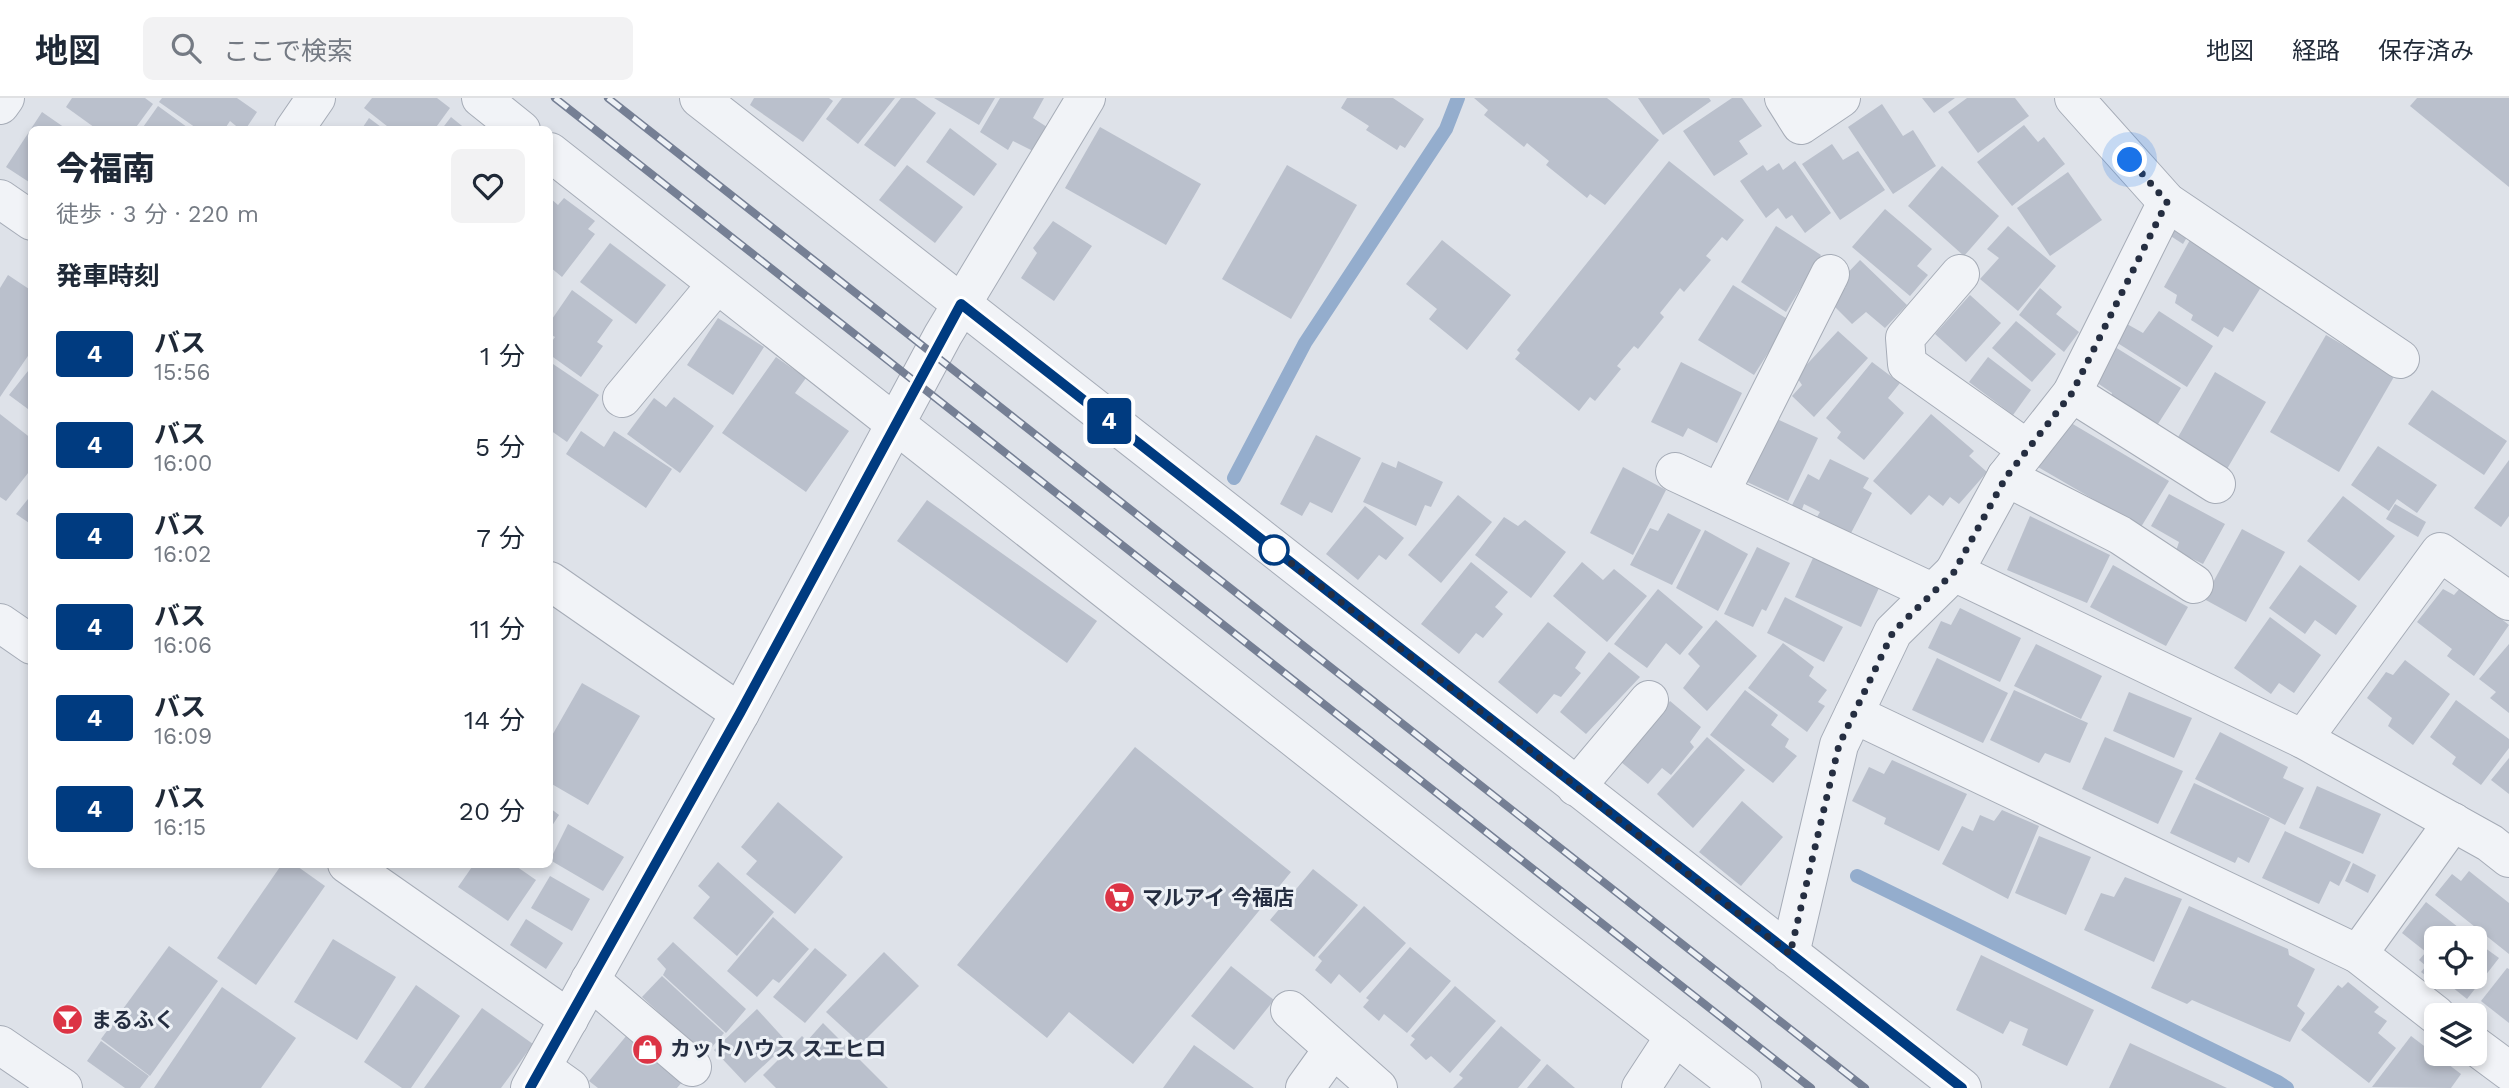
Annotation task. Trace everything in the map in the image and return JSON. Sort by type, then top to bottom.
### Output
[{"type":"street","points":[[0,105],[5,98]]},
{"type":"street","points":[[297,126],[316,98]]},
{"type":"street","points":[[481,98],[516,126]]},
{"type":"street","points":[[700,98],[1962,1088]]},
{"type":"street","points":[[547,1081],[569,1019],[740,713],[895,423],[961,304],[1086,98]]},
{"type":"street","points":[[1784,98],[1801,125],[1841,98]]},
{"type":"street","points":[[2074,98],[2167,202],[2400,359]]},
{"type":"street","points":[[553,154],[1742,1088]]},
{"type":"street","points":[[0,199],[28,217]]},
{"type":"street","points":[[1790,954],[1839,745],[1893,632],[1943,582],[2017,463],[2072,393],[2167,202]]},
{"type":"street","points":[[1720,493],[1830,274]]},
{"type":"street","points":[[1960,274],[1905,338],[1907,363],[2017,463],[2120,536],[2194,584]]},
{"type":"street","points":[[622,398],[717,284]]},
{"type":"street","points":[[2072,393],[2216,484]]},
{"type":"street","points":[[1675,472],[1720,493],[1943,582],[2303,739],[2490,843],[2509,858]]},
{"type":"street","points":[[2303,739],[2440,552],[2509,601]]},
{"type":"street","points":[[553,583],[740,713]]},
{"type":"street","points":[[0,623],[28,642]]},
{"type":"street","points":[[1576,787],[1649,699]]},
{"type":"street","points":[[1854,714],[2358,954],[2424,1006]]},
{"type":"street","points":[[2358,954],[2453,822]]},
{"type":"street","points":[[353,868],[569,1019]]},
{"type":"street","points":[[590,980],[692,1067]]},
{"type":"street","points":[[1290,1010],[1378,1088]]},
{"type":"street","points":[[1641,1088],[1675,1036]]},
{"type":"street","points":[[0,1045],[63,1088]]},
{"type":"street","points":[[1305,1088],[1333,1049]]},
{"type":"street","points":[[2487,1055],[2509,1071]]},
{"type":"building","points":[[72,98],[145,98],[153,104],[137,126],[92,126],[66,107]]},
{"type":"building","points":[[162,98],[237,98],[257,112],[248,126],[236,126],[230,121],[227,126],[193,126],[159,102]]},
{"type":"building","points":[[372,98],[437,98],[450,108],[437,126],[387,126],[364,108]]},
{"type":"building","points":[[754,98],[829,98],[833,101],[803,142],[750,105]]},
{"type":"building","points":[[842,98],[895,98],[858,144],[826,119]]},
{"type":"building","points":[[901,98],[915,98],[936,113],[895,167],[864,145]]},
{"type":"building","points":[[934,98],[995,98],[979,125]]},
{"type":"building","points":[[1000,98],[1044,98],[1033,118],[1047,127],[1033,151],[1013,141],[1008,150],[980,132]]},
{"type":"building","points":[[1347,98],[1393,98],[1424,119],[1405,148],[1400,145],[1397,150],[1366,130],[1369,126],[1341,108]]},
{"type":"building","points":[[1474,98],[1607,98],[1659,140],[1605,205],[1590,194],[1587,198],[1546,165],[1549,161],[1527,143],[1524,147],[1484,115],[1488,110]]},
{"type":"building","points":[[1638,98],[1709,98],[1711,101],[1663,135]]},
{"type":"building","points":[[1732,98],[1742,98],[1762,126],[1739,141],[1748,154],[1714,176],[1683,131]]},
{"type":"building","points":[[1922,98],[1955,98],[1934,113]]},
{"type":"building","points":[[1967,98],[2015,98],[2029,116],[1978,153],[1948,112]]},
{"type":"building","points":[[2417,98],[2509,98],[2509,187],[2410,106]]},
{"type":"building","points":[[1882,104],[1903,136],[1913,130],[1936,166],[1893,194],[1848,127]]},
{"type":"building","points":[[158,106],[186,126],[144,126]]},
{"type":"building","points":[[42,112],[62,126],[33,126]]},
{"type":"building","points":[[451,117],[462,126],[444,126]]},
{"type":"building","points":[[369,118],[380,126],[364,126]]},
{"type":"building","points":[[2024,125],[2038,142],[2044,137],[2065,164],[2012,206],[1977,162]]},
{"type":"building","points":[[1100,127],[1201,184],[1166,245],[1065,188]]},
{"type":"building","points":[[950,128],[997,164],[974,196],[926,162]]},
{"type":"building","points":[[28,133],[28,181],[6,167]]},
{"type":"building","points":[[1832,144],[1843,160],[1858,151],[1885,190],[1840,220],[1802,164]]},
{"type":"building","points":[[1669,161],[1744,220],[1727,241],[1722,237],[1706,256],[1711,260],[1684,292],[1680,288],[1660,313],[1664,317],[1638,349],[1634,346],[1617,366],[1621,369],[1595,401],[1590,397],[1579,411],[1515,359],[1520,353],[1517,350]]},
{"type":"building","points":[[1795,161],[1831,213],[1805,233],[1792,215],[1786,219],[1778,208],[1766,218],[1740,181],[1763,165],[1767,171],[1779,163],[1783,170]]},
{"type":"building","points":[[907,165],[963,207],[935,243],[879,200]]},
{"type":"building","points":[[1287,165],[1357,205],[1291,319],[1222,279]]},
{"type":"building","points":[[1942,166],[1999,216],[1964,256],[1908,206]]},
{"type":"building","points":[[2068,172],[2102,220],[2050,256],[2017,208]]},
{"type":"building","points":[[564,198],[595,221],[588,229],[595,234],[562,277],[553,270],[553,201],[558,205]]},
{"type":"building","points":[[1885,209],[1932,249],[1917,266],[1928,275],[1910,296],[1852,247]]},
{"type":"building","points":[[1053,221],[1092,246],[1054,301],[1021,278],[1037,253],[1033,248]]},
{"type":"building","points":[[2176,224],[2190,232],[2183,244],[2169,235]]},
{"type":"building","points":[[1776,226],[1821,255],[1786,312],[1741,282]]},
{"type":"building","points":[[2008,226],[2056,266],[2018,311],[1980,279],[1999,258],[1987,249]]},
{"type":"building","points":[[2191,238],[2263,284],[2233,332],[2224,327],[2218,337],[2191,320],[2193,315],[2175,303],[2177,295],[2164,287]]},
{"type":"building","points":[[1442,240],[1511,295],[1467,350],[1429,319],[1437,309],[1406,284]]},
{"type":"building","points":[[610,243],[666,285],[636,324],[580,282]]},
{"type":"building","points":[[1860,260],[1907,305],[1885,328],[1866,312],[1852,324],[1831,303],[1846,287],[1840,281]]},
{"type":"building","points":[[8,275],[28,288],[28,356],[0,397],[0,288]]},
{"type":"building","points":[[1733,285],[1789,320],[1754,375],[1698,340]]},
{"type":"building","points":[[2040,288],[2062,307],[2056,314],[2079,332],[2064,352],[2019,315]]},
{"type":"building","points":[[572,290],[613,320],[597,342],[603,346],[581,377],[553,357],[553,318]]},
{"type":"building","points":[[1970,295],[2001,323],[1966,362],[1935,334]]},
{"type":"building","points":[[2159,311],[2213,346],[2187,387],[2116,342],[2127,324],[2143,333]]},
{"type":"building","points":[[718,318],[764,347],[733,395],[687,365]]},
{"type":"building","points":[[2016,321],[2056,354],[2032,382],[1992,348]]},
{"type":"building","points":[[1838,331],[1868,358],[1814,417],[1792,396],[1802,385],[1796,376]]},
{"type":"building","points":[[2326,335],[2395,375],[2339,472],[2270,432]]},
{"type":"building","points":[[2115,347],[2181,388],[2156,427],[2110,400],[2112,393],[2096,382]]},
{"type":"building","points":[[776,357],[806,378],[795,393],[849,431],[806,492],[722,433]]},
{"type":"building","points":[[1988,357],[2031,390],[2013,415],[1969,382]]},
{"type":"building","points":[[1681,362],[1742,393],[1717,443],[1688,428],[1683,437],[1651,422]]},
{"type":"building","points":[[1872,362],[1900,383],[1888,398],[1904,413],[1864,460],[1837,438],[1841,432],[1826,418]]},
{"type":"building","points":[[553,364],[599,395],[567,442],[553,432]]},
{"type":"building","points":[[28,371],[28,409],[9,395]]},
{"type":"building","points":[[2215,372],[2266,402],[2227,469],[2177,439]]},
{"type":"building","points":[[2432,390],[2507,441],[2484,475],[2408,424]]},
{"type":"building","points":[[674,397],[714,426],[680,473],[627,434],[654,398],[666,407]]},
{"type":"building","points":[[0,414],[28,436],[28,473],[6,501],[0,497]]},
{"type":"building","points":[[1931,414],[1974,451],[1969,456],[1987,472],[1959,504],[1950,497],[1943,506],[1929,495],[1911,515],[1873,481]]},
{"type":"building","points":[[1775,418],[1818,438],[1788,501],[1745,481]]},
{"type":"building","points":[[2066,420],[2169,481],[2141,527],[2038,467]]},
{"type":"building","points":[[581,431],[604,447],[614,431],[672,469],[646,508],[566,454]]},
{"type":"building","points":[[1316,435],[1361,458],[1332,513],[1310,502],[1302,516],[1280,504]]},
{"type":"building","points":[[2378,446],[2437,485],[2417,513],[2397,499],[2389,511],[2351,485]]},
{"type":"building","points":[[1830,459],[1869,478],[1863,488],[1872,493],[1851,533],[1817,517],[1820,512],[1804,504],[1801,512],[1791,507],[1808,474],[1819,480]]},
{"type":"building","points":[[2509,460],[2509,516],[2501,527],[2474,508]]},
{"type":"building","points":[[1398,461],[1443,482],[1431,507],[1425,505],[1416,526],[1363,502],[1382,462],[1396,468]]},
{"type":"building","points":[[1623,467],[1666,490],[1633,555],[1590,533]]},
{"type":"building","points":[[2169,494],[2225,524],[2203,564],[2176,551],[2179,542],[2151,526]]},
{"type":"building","points":[[1458,495],[1492,522],[1441,583],[1408,555]]},
{"type":"building","points":[[2343,496],[2395,536],[2359,581],[2307,541]]},
{"type":"building","points":[[28,499],[28,522],[16,514]]},
{"type":"building","points":[[927,500],[1097,621],[1067,663],[897,541]]},
{"type":"building","points":[[2395,504],[2426,522],[2418,537],[2386,519]]},
{"type":"building","points":[[1365,506],[1404,538],[1386,560],[1379,555],[1358,580],[1326,554]]},
{"type":"building","points":[[1668,513],[1701,530],[1672,585],[1630,565],[1650,528],[1658,531]]},
{"type":"building","points":[[2030,516],[2110,555],[2087,603],[2007,570]]},
{"type":"building","points":[[1504,517],[1518,526],[1525,520],[1566,552],[1531,598],[1475,555]]},
{"type":"building","points":[[2242,529],[2285,552],[2246,622],[2204,599]]},
{"type":"building","points":[[1705,530],[1748,554],[1718,611],[1676,588]]},
{"type":"building","points":[[1757,547],[1790,563],[1766,611],[1762,609],[1753,627],[1724,614]]},
{"type":"building","points":[[1813,558],[1879,588],[1861,627],[1795,597]]},
{"type":"building","points":[[1471,562],[1508,592],[1495,607],[1503,614],[1483,638],[1476,633],[1459,654],[1421,624]]},
{"type":"building","points":[[1582,562],[1603,580],[1614,569],[1647,596],[1607,642],[1553,596]]},
{"type":"building","points":[[2113,565],[2188,607],[2166,646],[2090,607]]},
{"type":"building","points":[[2300,565],[2357,606],[2336,635],[2315,620],[2305,634],[2269,608]]},
{"type":"building","points":[[2461,587],[2509,625],[2474,676],[2447,656],[2452,649],[2417,622],[2443,589],[2454,595]]},
{"type":"building","points":[[1658,589],[1703,627],[1680,655],[1666,643],[1647,668],[1614,644]]},
{"type":"building","points":[[1785,597],[1843,627],[1824,662],[1767,633]]},
{"type":"building","points":[[1960,608],[2021,638],[2000,682],[1928,648],[1941,621],[1951,625]]},
{"type":"building","points":[[2270,617],[2321,655],[2294,693],[2279,683],[2271,694],[2234,668]]},
{"type":"building","points":[[1716,620],[1757,656],[1707,711],[1683,688],[1700,666],[1688,654]]},
{"type":"building","points":[[1548,622],[1586,652],[1575,668],[1581,673],[1561,697],[1554,694],[1537,714],[1498,682]]},
{"type":"building","points":[[1783,643],[1814,667],[1809,676],[1827,690],[1818,702],[1825,706],[1807,732],[1748,688]]},
{"type":"building","points":[[2036,644],[2102,676],[2081,719],[2014,686]]},
{"type":"building","points":[[2509,644],[2509,713],[2490,698],[2496,692],[2479,679]]},
{"type":"building","points":[[1609,652],[1640,677],[1586,734],[1560,712]]},
{"type":"building","points":[[1937,658],[2008,693],[1983,743],[1912,710]]},
{"type":"building","points":[[2405,660],[2450,694],[2413,745],[2388,726],[2392,718],[2367,698],[2386,672],[2393,675]]},
{"type":"building","points":[[582,683],[640,716],[588,805],[553,785],[553,734]]},
{"type":"building","points":[[1745,690],[1778,715],[1771,725],[1789,739],[1785,747],[1797,756],[1773,783],[1710,735]]},
{"type":"building","points":[[2014,690],[2088,723],[2070,763],[2045,753],[2039,763],[1990,740]]},
{"type":"building","points":[[2129,692],[2192,718],[2174,758],[2113,731]]},
{"type":"building","points":[[2456,700],[2509,739],[2509,748],[2481,785],[2452,764],[2456,757],[2430,737]]},
{"type":"building","points":[[1670,701],[1701,727],[1690,742],[1694,747],[1671,775],[1662,768],[1648,784],[1621,762]]},
{"type":"building","points":[[2220,732],[2288,767],[2283,778],[2304,788],[2285,825],[2195,779]]},
{"type":"building","points":[[1707,737],[1745,770],[1693,828],[1657,794]]},
{"type":"building","points":[[2105,737],[2183,771],[2158,824],[2082,789]]},
{"type":"building","points":[[1135,747],[1291,872],[1133,1064],[1069,1012],[1047,1038],[957,965]]},
{"type":"building","points":[[2509,758],[2509,794],[2491,780]]},
{"type":"building","points":[[1892,760],[1967,794],[1939,851],[1884,824],[1886,818],[1852,801],[1869,767],[1884,774]]},
{"type":"building","points":[[2194,783],[2270,818],[2249,863],[2238,857],[2235,863],[2170,833]]},
{"type":"building","points":[[2317,786],[2381,814],[2363,854],[2299,828]]},
{"type":"building","points":[[1742,801],[1783,837],[1741,886],[1699,852]]},
{"type":"building","points":[[778,802],[843,857],[795,914],[746,874],[757,861],[741,847]]},
{"type":"building","points":[[553,810],[559,815],[553,824]]},
{"type":"building","points":[[2002,810],[2039,826],[2008,899],[1942,864],[1962,826],[1973,831],[1980,815],[1994,821]]},
{"type":"building","points":[[568,824],[624,857],[603,891],[553,862],[553,854]]},
{"type":"building","points":[[2285,831],[2351,862],[2339,886],[2330,881],[2319,904],[2262,878]]},
{"type":"building","points":[[2039,836],[2091,857],[2066,915],[2015,893]]},
{"type":"building","points":[[718,862],[774,912],[737,956],[693,918],[710,897],[698,886]]},
{"type":"building","points":[[2353,863],[2376,875],[2368,893],[2345,881]]},
{"type":"building","points":[[279,868],[300,868],[325,886],[256,985],[217,958]]},
{"type":"building","points":[[471,868],[519,868],[536,880],[508,921],[458,887]]},
{"type":"building","points":[[1313,869],[1358,905],[1314,957],[1270,920]]},
{"type":"building","points":[[2469,871],[2509,903],[2509,954],[2487,936],[2487,926],[2474,926],[2435,895],[2452,874],[2461,881]]},
{"type":"building","points":[[550,876],[590,899],[572,931],[531,908]]},
{"type":"building","points":[[2125,877],[2182,899],[2154,962],[2084,930],[2101,893],[2114,897]]},
{"type":"building","points":[[2426,902],[2457,926],[2424,926],[2424,950],[2402,933]]},
{"type":"building","points":[[1364,906],[1406,943],[1360,993],[1339,974],[1331,984],[1315,970],[1322,961],[1318,957]]},
{"type":"building","points":[[2189,906],[2288,949],[2289,955],[2315,969],[2297,1006],[2305,1013],[2290,1042],[2192,1000],[2187,1004],[2151,988]]},
{"type":"building","points":[[773,917],[809,949],[779,983],[773,979],[757,997],[727,971]]},
{"type":"building","points":[[526,919],[563,943],[546,969],[510,945]]},
{"type":"building","points":[[333,939],[396,977],[357,1040],[294,1002]]},
{"type":"building","points":[[673,942],[746,1009],[726,1033],[663,975],[666,969],[657,959]]},
{"type":"building","points":[[169,946],[218,981],[150,1076],[101,1039]]},
{"type":"building","points":[[1410,947],[1451,981],[1407,1033],[1384,1014],[1379,1021],[1363,1007],[1369,1000],[1366,998]]},
{"type":"building","points":[[815,948],[847,975],[805,1023],[773,997]]},
{"type":"building","points":[[2487,949],[2499,958],[2487,973]]},
{"type":"building","points":[[884,952],[919,986],[861,1044],[826,1012]]},
{"type":"building","points":[[1981,955],[2094,1010],[2067,1066],[2022,1045],[2028,1029],[2010,1021],[2003,1034],[1956,1010]]},
{"type":"building","points":[[1231,966],[1274,1000],[1234,1050],[1191,1016]]},
{"type":"building","points":[[2507,968],[2509,969],[2509,1023],[2487,1003],[2481,1001]]},
{"type":"building","points":[[662,976],[724,1033],[705,1055],[642,997]]},
{"type":"building","points":[[2348,982],[2379,1007],[2374,1012],[2387,1021],[2378,1033],[2396,1048],[2369,1083],[2301,1030],[2338,985],[2342,988]]},
{"type":"building","points":[[416,985],[460,1016],[411,1088],[402,1088],[364,1062]]},
{"type":"building","points":[[1455,986],[1496,1021],[1450,1073],[1431,1056],[1426,1060],[1410,1045],[1415,1039],[1411,1036]]},
{"type":"building","points":[[222,987],[296,1038],[261,1088],[154,1088]]},
{"type":"building","points":[[2454,989],[2475,989],[2467,999]]},
{"type":"building","points":[[482,1008],[533,1044],[501,1088],[424,1088]]},
{"type":"building","points":[[757,1009],[788,1043],[745,1083],[714,1050]]},
{"type":"building","points":[[823,1023],[888,1088],[776,1088],[763,1075],[802,1036],[807,1041]]},
{"type":"building","points":[[1501,1026],[1541,1060],[1518,1088],[1453,1088],[1463,1078],[1459,1075]]},
{"type":"building","points":[[627,1035],[683,1081],[677,1088],[598,1088],[589,1081]]},
{"type":"building","points":[[2411,1036],[2424,1046],[2424,1066],[2450,1066],[2461,1074],[2451,1088],[2372,1087]]},
{"type":"building","points":[[101,1041],[149,1076],[140,1088],[125,1088],[87,1061]]},
{"type":"building","points":[[2130,1043],[2227,1088],[2109,1088]]},
{"type":"building","points":[[1194,1045],[1254,1088],[1163,1088]]},
{"type":"building","points":[[1547,1064],[1575,1088],[1527,1088]]},
{"type":"waterway","points":[[1234,478],[1305,343],[1446,129],[1458,98]]},
{"type":"waterway","points":[[1857,876],[2287,1088]]},
{"type":"railway","points":[[555,98],[1811,1088]]},
{"type":"railway","points":[[608,98],[1865,1088]]},
{"type":"bus line","name":"4","points":[[530,1088],[740,713],[961,304],[1962,1088]]},
{"type":"place","name":"マルアイ 今福店","points":[[1119,898]]},
{"type":"place","name":"まるふく","points":[[68,1020]]},
{"type":"place","name":"カットハウス スエヒロ","points":[[647,1049]]},
{"type":"route","points":[[1274,550],[1268,545],[1790,954],[1839,745],[1893,632],[1954,572],[2006,477],[2072,393],[2167,202],[2130,160]]}]
